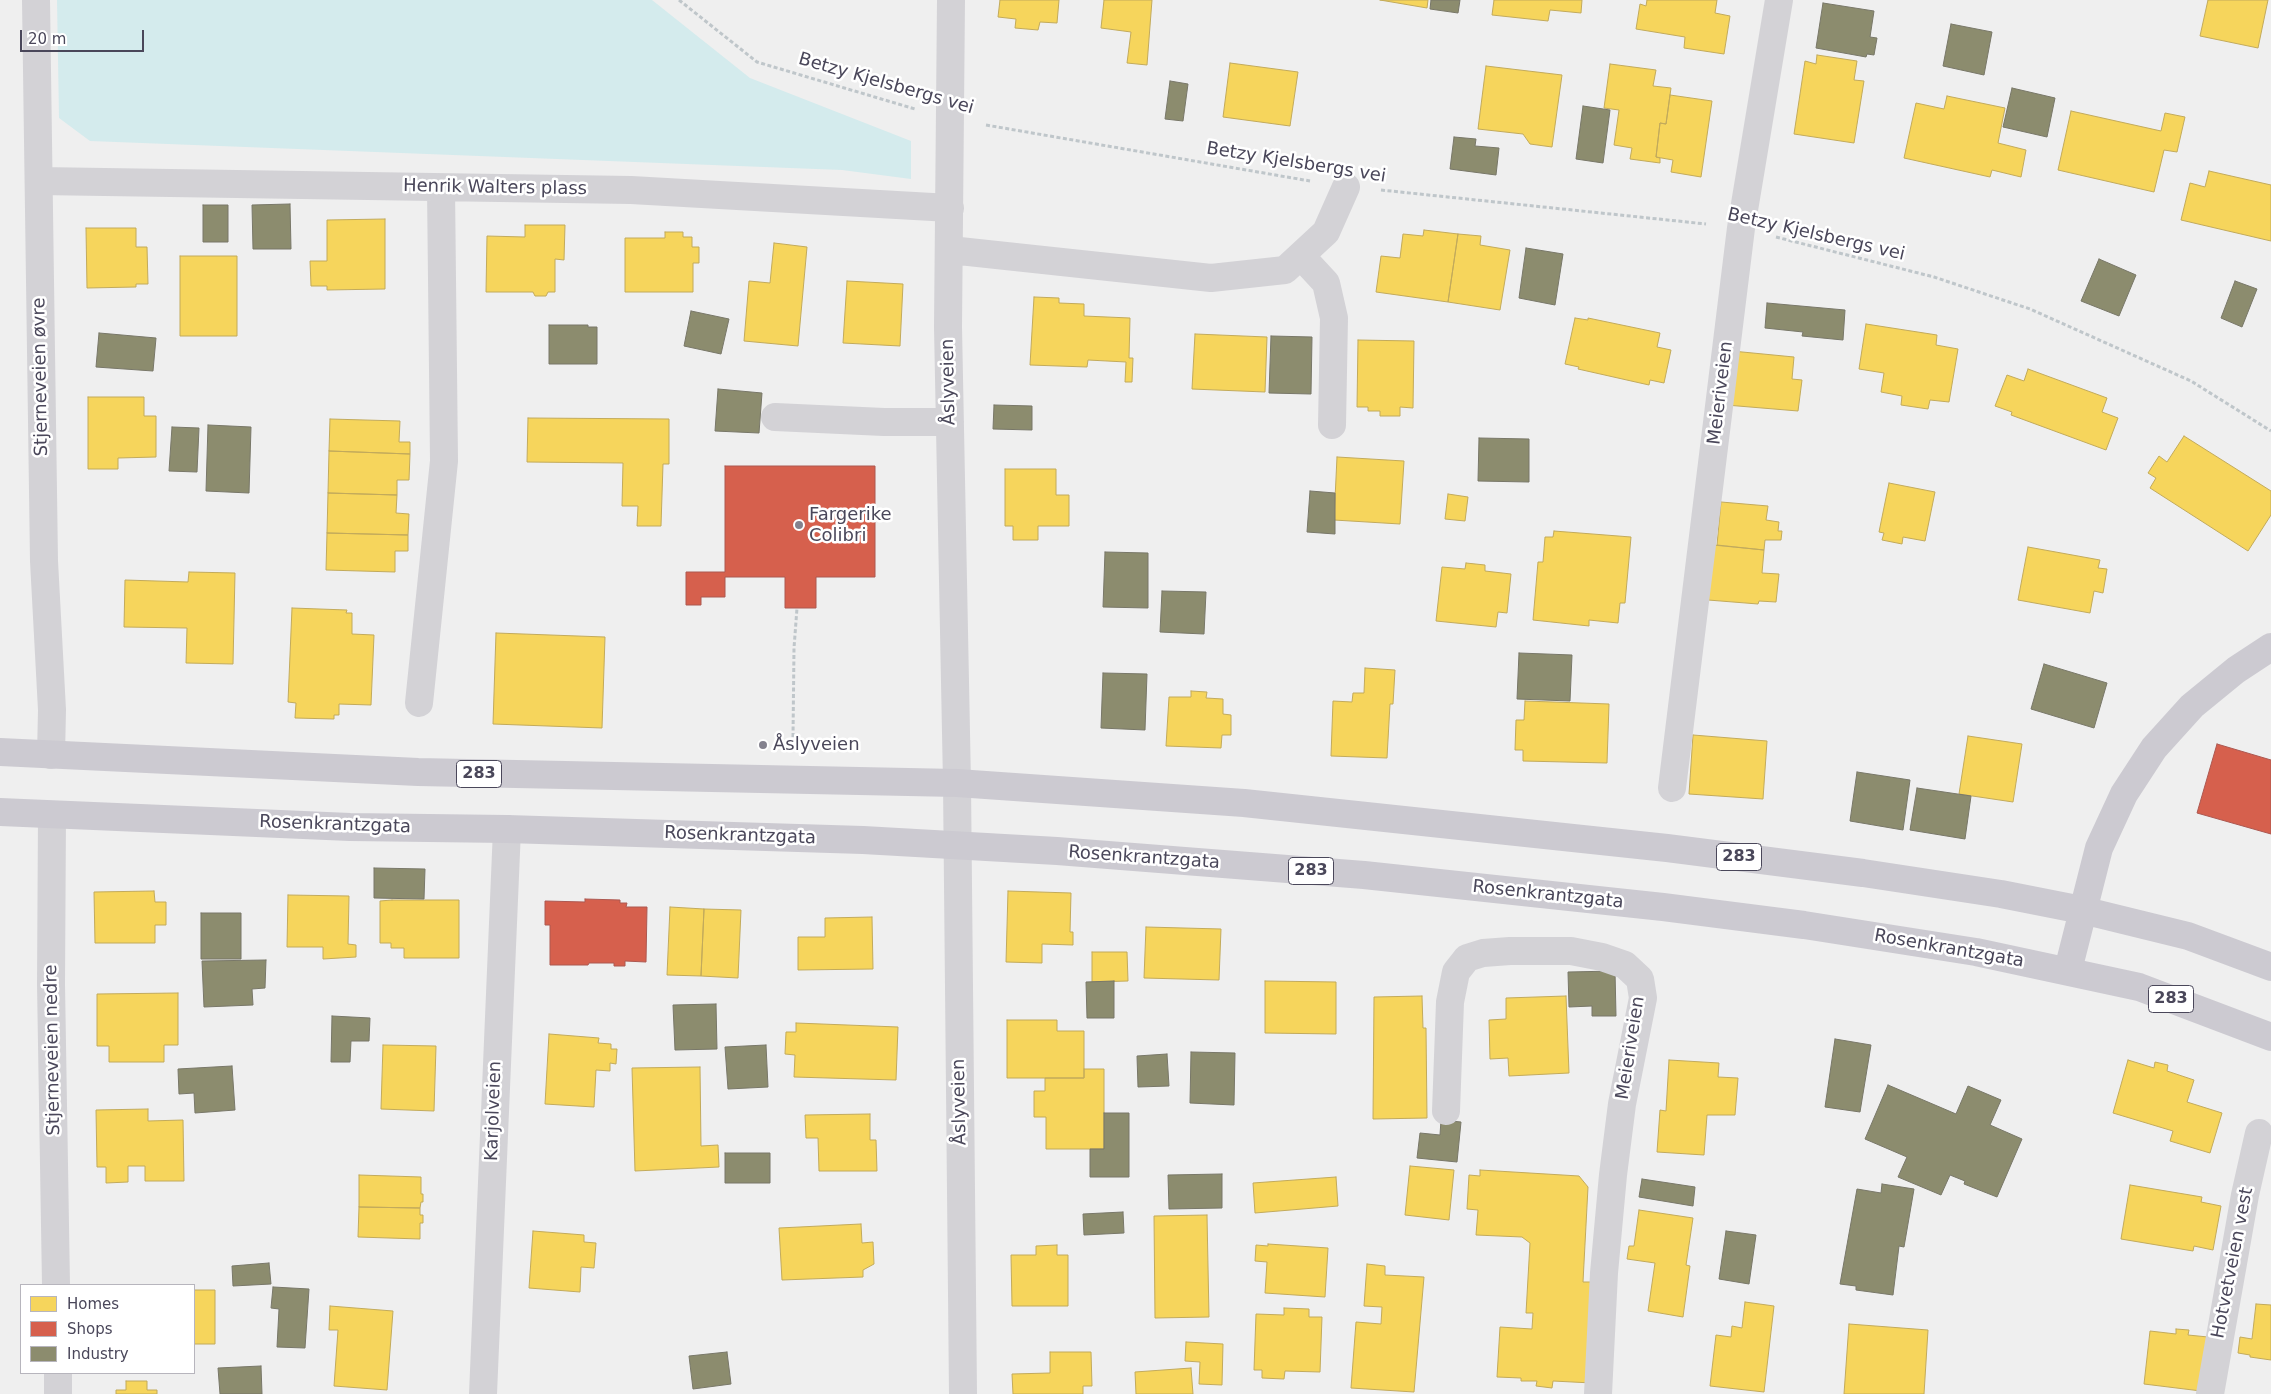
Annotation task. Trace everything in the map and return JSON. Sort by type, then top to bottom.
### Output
[{"type":"main road","points":[[2068,970],[2099,848],[2114,812],[2154,748],[2192,706],[2236,670],[2271,647]]},
{"type":"main road","name":"283","points":[[0,752],[418,772],[866,780],[958,784],[1244,803],[1667,848],[1863,873],[2082,910],[2188,936],[2271,967]]},
{"type":"main road","name":"Rosenkrantzgata","points":[[0,812],[350,827],[507,829],[958,845],[1354,874],[1663,907],[1976,952],[2068,970],[2139,987],[2271,1037]]},
{"type":"street","name":"Stjerneveien øvre","points":[[36,0],[44,561],[52,710],[50,754]]},
{"type":"street","name":"Åslyveien","points":[[950,0],[950,422],[958,784],[963,1394]]},
{"type":"street","name":"Meieriveien","points":[[1672,788],[1741,228],[1779,0]]},
{"type":"street","name":"Henrik Walters plass","points":[[39,181],[631,190],[950,208]]},
{"type":"street","points":[[950,250],[1211,278],[1285,270],[1326,232],[1346,187]]},
{"type":"street","points":[[419,703],[444,461],[441,188]]},
{"type":"street","points":[[1301,256],[1326,283],[1334,318],[1332,425]]},
{"type":"street","points":[[775,417],[884,422],[950,422]]},
{"type":"street","name":"Stjerneveien nedre","points":[[52,815],[51,984],[56,1284]]},
{"type":"street","name":"Karjolveien","points":[[484,1394],[507,829]]},
{"type":"street","name":"Meieriveien","points":[[1446,1111],[1450,1002],[1456,972],[1467,958],[1484,953],[1510,951],[1571,951],[1602,957],[1625,965],[1640,979],[1643,998],[1622,1104],[1613,1175],[1604,1273],[1598,1394]]},
{"type":"street","name":"Hotvetveien vest","points":[[2210,1394],[2245,1195],[2259,1133]]},
{"type":"street","points":[[58,1374],[58,1394]]},
{"type":"path","name":"Betzy Kjelsbergs vei","points":[[679,0],[757,62],[950,119],[1346,187],[1741,228],[1934,277],[2030,310],[2191,381],[2271,430]]},
{"type":"path","points":[[793,737],[794,648],[797,608]]},
{"type":"shaded area","points":[[57,0],[652,0],[750,78],[911,141],[911,179],[842,170],[90,141],[59,118]]},
{"type":"building: Homes","points":[[1000,0],[1059,0],[1057,23],[1040,22],[1038,30],[1015,28],[1016,19],[998,17]]},
{"type":"building: Homes","points":[[1104,0],[1152,0],[1147,65],[1127,63],[1131,32],[1101,28]]},
{"type":"building: Homes","points":[[1380,0],[1428,0],[1427,8]]},
{"type":"building: Homes","points":[[1494,0],[1582,0],[1581,13],[1550,10],[1548,21],[1492,15]]},
{"type":"building: Homes","points":[[1647,0],[1717,0],[1715,13],[1730,16],[1724,54],[1684,48],[1685,37],[1636,29],[1640,4],[1646,6]]},
{"type":"building: Homes","points":[[2208,0],[2268,0],[2258,48],[2200,36]]},
{"type":"building: Homes","points":[[1817,55],[1857,61],[1854,80],[1864,81],[1854,143],[1794,134],[1805,61],[1816,64]]},
{"type":"building: Homes","points":[[1230,63],[1298,72],[1290,126],[1223,117]]},
{"type":"building: Homes","points":[[1610,64],[1656,70],[1653,86],[1671,88],[1666,124],[1660,123],[1656,157],[1660,158],[1660,163],[1630,159],[1632,148],[1614,145],[1619,110],[1604,108]]},
{"type":"building: Homes","points":[[1486,66],[1562,75],[1552,147],[1530,144],[1523,134],[1478,129]]},
{"type":"building: Homes","points":[[1670,95],[1712,101],[1701,177],[1671,172],[1673,160],[1656,157],[1660,123],[1666,124]]},
{"type":"building: Homes","points":[[1947,96],[2005,108],[1998,143],[2026,150],[2021,177],[1992,170],[1990,177],[1904,158],[1916,103],[1944,109]]},
{"type":"building: Homes","points":[[2071,111],[2161,131],[2165,113],[2185,117],[2177,152],[2164,150],[2154,192],[2058,170]]},
{"type":"building: Homes","points":[[2209,171],[2271,185],[2271,241],[2181,220],[2190,183],[2205,187]]},
{"type":"building: Homes","points":[[385,219],[385,289],[327,290],[327,286],[311,286],[310,261],[327,261],[327,220]]},
{"type":"building: Homes","points":[[525,225],[565,225],[564,260],[555,259],[555,292],[548,292],[546,296],[535,296],[533,292],[486,292],[487,236],[525,237]]},
{"type":"building: Homes","points":[[86,228],[136,228],[136,247],[147,247],[148,284],[136,284],[136,287],[87,288]]},
{"type":"building: Homes","points":[[1424,230],[1458,234],[1448,302],[1376,292],[1381,256],[1400,258],[1403,234],[1423,236]]},
{"type":"building: Homes","points":[[665,232],[683,232],[683,237],[692,237],[692,247],[699,247],[699,263],[693,263],[693,292],[625,292],[625,238],[665,238]]},
{"type":"building: Homes","points":[[1458,234],[1481,236],[1480,245],[1510,250],[1500,310],[1448,302]]},
{"type":"building: Homes","points":[[774,243],[807,247],[798,346],[744,341],[749,281],[770,283]]},
{"type":"building: Homes","points":[[180,256],[237,256],[237,336],[180,336]]},
{"type":"building: Homes","points":[[847,281],[903,284],[900,346],[843,343]]},
{"type":"building: Homes","points":[[1034,297],[1059,298],[1059,303],[1084,304],[1084,316],[1130,318],[1129,358],[1133,358],[1132,382],[1125,382],[1126,362],[1088,360],[1087,367],[1030,365]]},
{"type":"building: Homes","points":[[1575,318],[1588,320],[1588,318],[1660,333],[1657,347],[1671,350],[1664,383],[1650,380],[1649,385],[1578,369],[1579,367],[1565,364]]},
{"type":"building: Homes","points":[[1866,324],[1937,335],[1936,345],[1958,349],[1949,402],[1930,400],[1928,409],[1901,405],[1902,396],[1881,392],[1884,373],[1859,369]]},
{"type":"building: Homes","points":[[1195,334],[1267,337],[1265,392],[1192,389]]},
{"type":"building: Homes","points":[[1358,340],[1414,341],[1413,408],[1400,407],[1400,416],[1380,416],[1380,411],[1368,411],[1368,407],[1357,407]]},
{"type":"building: Homes","points":[[1732,351],[1794,357],[1792,379],[1802,380],[1798,411],[1726,405]]},
{"type":"building: Homes","points":[[2028,369],[2107,398],[2102,412],[2118,418],[2106,450],[2011,415],[2012,412],[1995,406],[2007,375],[2024,381]]},
{"type":"building: Homes","points":[[88,397],[144,397],[144,416],[156,416],[156,457],[118,458],[118,469],[88,469]]},
{"type":"building: Homes","points":[[528,418],[669,419],[669,464],[663,464],[661,526],[637,526],[638,506],[622,506],[623,463],[527,462]]},
{"type":"building: Homes","points":[[330,419],[400,421],[399,442],[410,442],[410,454],[329,451]]},
{"type":"building: Homes","points":[[2184,436],[2271,491],[2271,515],[2248,551],[2150,488],[2156,478],[2148,473],[2159,456],[2167,462]]},
{"type":"building: Homes","points":[[329,451],[410,454],[409,480],[397,480],[397,495],[328,493]]},
{"type":"building: Homes","points":[[1337,457],[1404,461],[1400,524],[1334,520]]},
{"type":"building: Homes","points":[[1005,469],[1056,469],[1056,495],[1069,495],[1069,526],[1038,526],[1038,540],[1013,540],[1013,526],[1005,526]]},
{"type":"building: Homes","points":[[1889,483],[1935,492],[1925,541],[1903,537],[1902,544],[1882,540],[1884,533],[1879,532]]},
{"type":"building: Homes","points":[[328,493],[397,495],[396,513],[409,514],[408,535],[327,533]]},
{"type":"building: Homes","points":[[1448,494],[1468,497],[1465,521],[1445,519]]},
{"type":"building: Homes","points":[[1721,502],[1768,506],[1766,520],[1779,522],[1778,531],[1782,531],[1781,540],[1765,540],[1764,550],[1717,545]]},
{"type":"building: Homes","points":[[1554,531],[1631,537],[1625,603],[1620,603],[1618,623],[1589,620],[1589,626],[1533,620],[1538,562],[1543,562],[1545,537],[1553,537]]},
{"type":"building: Homes","points":[[327,533],[408,535],[408,551],[395,551],[395,572],[326,570]]},
{"type":"building: Homes","points":[[1713,545],[1764,550],[1762,573],[1779,574],[1776,602],[1759,601],[1758,604],[1708,600]]},
{"type":"building: Homes","points":[[2028,547],[2100,560],[2098,568],[2107,569],[2103,593],[2094,591],[2090,613],[2018,600]]},
{"type":"building: Homes","points":[[1466,563],[1485,565],[1485,571],[1511,574],[1507,613],[1498,612],[1496,627],[1436,621],[1442,567],[1465,569]]},
{"type":"building: Homes","points":[[189,572],[235,573],[233,664],[186,663],[187,628],[124,627],[125,580],[188,582]]},
{"type":"building: Homes","points":[[292,608],[347,610],[346,613],[352,613],[352,634],[374,635],[371,705],[339,704],[339,715],[334,715],[334,719],[295,718],[296,703],[288,702]]},
{"type":"building: Homes","points":[[496,633],[605,637],[602,728],[493,724]]},
{"type":"building: Homes","points":[[1365,668],[1395,670],[1393,704],[1390,704],[1387,758],[1331,756],[1333,701],[1352,702],[1353,693],[1364,693]]},
{"type":"building: Homes","points":[[1191,691],[1207,692],[1206,698],[1223,699],[1223,714],[1231,715],[1231,735],[1222,735],[1221,748],[1166,746],[1169,697],[1191,697]]},
{"type":"building: Homes","points":[[1525,701],[1609,704],[1607,763],[1523,761],[1523,750],[1515,750],[1516,720],[1524,720]]},
{"type":"building: Homes","points":[[1693,735],[1767,741],[1763,799],[1689,794]]},
{"type":"building: Homes","points":[[1968,736],[2022,744],[2013,802],[1959,794]]},
{"type":"building: Homes","points":[[154,891],[155,902],[166,902],[166,925],[155,925],[155,943],[95,943],[94,892]]},
{"type":"building: Homes","points":[[1008,891],[1071,893],[1070,932],[1073,932],[1073,945],[1042,944],[1042,963],[1006,962]]},
{"type":"building: Homes","points":[[288,895],[349,896],[348,944],[356,945],[356,957],[323,959],[323,947],[287,947]]},
{"type":"building: Homes","points":[[459,900],[459,958],[404,958],[404,948],[391,948],[391,943],[380,943],[380,901]]},
{"type":"building: Homes","points":[[670,907],[704,909],[701,976],[667,975]]},
{"type":"building: Homes","points":[[704,909],[741,910],[738,978],[701,976]]},
{"type":"building: Homes","points":[[872,917],[873,969],[798,970],[798,937],[825,937],[825,918]]},
{"type":"building: Homes","points":[[1146,927],[1221,929],[1219,980],[1144,978]]},
{"type":"building: Homes","points":[[1092,952],[1127,952],[1128,981],[1092,982]]},
{"type":"building: Homes","points":[[1265,981],[1336,982],[1336,1034],[1265,1033]]},
{"type":"building: Homes","points":[[178,993],[178,1045],[164,1045],[164,1062],[109,1062],[109,1046],[97,1046],[97,994]]},
{"type":"building: Homes","points":[[1422,996],[1423,1028],[1426,1028],[1427,1118],[1373,1119],[1374,997]]},
{"type":"building: Homes","points":[[1566,996],[1569,1073],[1509,1076],[1508,1058],[1490,1059],[1489,1020],[1506,1019],[1506,998]]},
{"type":"building: Homes","points":[[1007,1020],[1057,1020],[1057,1031],[1084,1031],[1084,1078],[1007,1078]]},
{"type":"building: Homes","points":[[796,1023],[898,1027],[896,1080],[794,1077],[795,1055],[785,1054],[786,1032],[796,1032]]},
{"type":"building: Homes","points":[[549,1034],[599,1038],[598,1043],[611,1044],[611,1049],[617,1049],[616,1064],[610,1063],[610,1071],[596,1070],[594,1107],[545,1104]]},
{"type":"building: Homes","points":[[383,1045],[436,1046],[434,1111],[381,1109]]},
{"type":"building: Homes","points":[[1669,1060],[1719,1063],[1718,1077],[1738,1078],[1735,1115],[1707,1115],[1704,1155],[1657,1152],[1660,1110],[1666,1111]]},
{"type":"building: Homes","points":[[2128,1060],[2154,1068],[2155,1062],[2168,1065],[2167,1071],[2194,1080],[2187,1102],[2222,1113],[2210,1153],[2170,1141],[2173,1131],[2113,1113]]},
{"type":"building: Homes","points":[[700,1067],[701,1146],[718,1145],[719,1167],[635,1171],[632,1068]]},
{"type":"building: Homes","points":[[1084,1069],[1104,1069],[1104,1149],[1046,1149],[1046,1117],[1034,1117],[1034,1091],[1045,1091],[1045,1078],[1084,1078]]},
{"type":"building: Homes","points":[[148,1109],[148,1121],[183,1120],[184,1181],[145,1181],[145,1166],[128,1166],[128,1182],[106,1183],[106,1167],[97,1167],[96,1110]]},
{"type":"building: Homes","points":[[870,1114],[870,1140],[876,1140],[877,1171],[819,1171],[818,1138],[806,1138],[805,1115]]},
{"type":"building: Homes","points":[[1410,1166],[1454,1170],[1449,1220],[1405,1215]]},
{"type":"building: Homes","points":[[1480,1170],[1579,1176],[1588,1187],[1583,1282],[1598,1282],[1592,1383],[1553,1381],[1552,1388],[1536,1386],[1537,1381],[1521,1381],[1521,1378],[1497,1377],[1500,1327],[1532,1329],[1533,1313],[1526,1313],[1530,1243],[1522,1237],[1476,1235],[1478,1210],[1467,1209],[1469,1175],[1480,1176]]},
{"type":"building: Homes","points":[[359,1175],[421,1177],[423,1202],[421,1202],[420,1208],[359,1207]]},
{"type":"building: Homes","points":[[1336,1177],[1338,1206],[1255,1213],[1253,1183]]},
{"type":"building: Homes","points":[[2130,1185],[2202,1197],[2201,1202],[2221,1206],[2213,1250],[2194,1246],[2193,1251],[2121,1239]]},
{"type":"building: Homes","points":[[359,1207],[420,1208],[420,1215],[423,1215],[423,1223],[420,1223],[420,1239],[358,1237]]},
{"type":"building: Homes","points":[[1639,1210],[1693,1218],[1686,1265],[1690,1266],[1683,1317],[1648,1311],[1655,1263],[1627,1259],[1629,1246],[1634,1246]]},
{"type":"building: Homes","points":[[1207,1215],[1209,1317],[1155,1318],[1154,1216]]},
{"type":"building: Homes","points":[[861,1224],[862,1243],[873,1242],[874,1264],[863,1270],[863,1277],[782,1280],[779,1228]]},
{"type":"building: Homes","points":[[533,1231],[584,1235],[584,1242],[596,1243],[594,1268],[581,1267],[580,1292],[529,1288]]},
{"type":"building: Homes","points":[[1268,1244],[1328,1248],[1325,1297],[1265,1293],[1267,1262],[1255,1261],[1256,1245],[1268,1246]]},
{"type":"building: Homes","points":[[1057,1245],[1057,1255],[1068,1255],[1068,1306],[1012,1306],[1011,1255],[1036,1255],[1036,1246]]},
{"type":"building: Homes","points":[[1367,1264],[1385,1266],[1385,1275],[1424,1277],[1414,1392],[1351,1388],[1356,1322],[1381,1324],[1382,1307],[1364,1306]]},
{"type":"building: Homes","points":[[195,1290],[215,1290],[215,1344],[195,1344]]},
{"type":"building: Homes","points":[[1745,1302],[1774,1306],[1764,1392],[1710,1386],[1716,1335],[1731,1337],[1732,1326],[1742,1328]]},
{"type":"building: Homes","points":[[2256,1304],[2271,1305],[2271,1360],[2238,1353],[2240,1337],[2252,1339]]},
{"type":"building: Homes","points":[[330,1306],[393,1311],[387,1390],[334,1386],[338,1330],[329,1330]]},
{"type":"building: Homes","points":[[1284,1308],[1309,1309],[1309,1317],[1322,1317],[1320,1372],[1285,1371],[1284,1379],[1262,1378],[1262,1370],[1254,1370],[1256,1314],[1284,1315]]},
{"type":"building: Homes","points":[[1849,1324],[1928,1330],[1924,1394],[1844,1394]]},
{"type":"building: Homes","points":[[2176,1329],[2189,1330],[2188,1335],[2208,1337],[2201,1391],[2144,1384],[2150,1331],[2176,1334]]},
{"type":"building: Homes","points":[[1186,1342],[1223,1344],[1222,1385],[1199,1384],[1200,1362],[1185,1361]]},
{"type":"building: Homes","points":[[1050,1352],[1091,1352],[1092,1386],[1083,1386],[1083,1394],[1013,1394],[1012,1374],[1050,1373]]},
{"type":"building: Homes","points":[[1191,1368],[1193,1394],[1136,1394],[1135,1372]]},
{"type":"building: Homes","points":[[126,1381],[147,1381],[147,1390],[157,1390],[157,1394],[116,1394],[116,1390],[126,1390]]},
{"type":"building: Shops","points":[[725,466],[875,466],[875,577],[816,577],[816,608],[785,608],[785,577],[725,577],[725,597],[701,597],[701,605],[686,605],[686,572],[725,572]]},
{"type":"building: Shops","points":[[2217,744],[2271,760],[2271,834],[2197,813]]},
{"type":"building: Shops","points":[[585,899],[620,900],[620,903],[627,903],[626,907],[647,907],[646,962],[625,961],[625,966],[614,966],[614,963],[550,965],[550,925],[545,925],[545,901],[585,902]]},
{"type":"building: Industry","points":[[1431,0],[1460,0],[1458,13],[1430,9]]},
{"type":"building: Industry","points":[[1823,3],[1874,11],[1870,37],[1877,38],[1874,55],[1867,54],[1866,57],[1816,48]]},
{"type":"building: Industry","points":[[1951,24],[1992,32],[1984,75],[1943,66]]},
{"type":"building: Industry","points":[[1170,81],[1188,84],[1183,121],[1165,119]]},
{"type":"building: Industry","points":[[2012,88],[2055,98],[2047,137],[2003,127]]},
{"type":"building: Industry","points":[[1583,106],[1610,110],[1603,163],[1576,159]]},
{"type":"building: Industry","points":[[1454,137],[1476,139],[1475,146],[1499,148],[1496,175],[1450,169]]},
{"type":"building: Industry","points":[[290,204],[291,249],[253,249],[252,205]]},
{"type":"building: Industry","points":[[203,205],[228,205],[228,242],[203,242]]},
{"type":"building: Industry","points":[[1526,248],[1563,254],[1555,305],[1519,298]]},
{"type":"building: Industry","points":[[2099,259],[2136,275],[2119,316],[2081,301]]},
{"type":"building: Industry","points":[[2235,281],[2257,289],[2242,327],[2221,318]]},
{"type":"building: Industry","points":[[1767,303],[1845,310],[1843,340],[1802,336],[1803,332],[1765,328]]},
{"type":"building: Industry","points":[[691,311],[729,319],[721,354],[684,346]]},
{"type":"building: Industry","points":[[549,325],[588,325],[588,327],[597,327],[597,364],[549,364]]},
{"type":"building: Industry","points":[[99,333],[156,338],[153,371],[96,367]]},
{"type":"building: Industry","points":[[1271,336],[1312,337],[1311,394],[1269,393]]},
{"type":"building: Industry","points":[[718,389],[762,393],[759,433],[715,431]]},
{"type":"building: Industry","points":[[994,405],[1032,406],[1032,430],[993,429]]},
{"type":"building: Industry","points":[[208,425],[251,427],[249,493],[206,491]]},
{"type":"building: Industry","points":[[172,427],[199,428],[197,472],[169,471]]},
{"type":"building: Industry","points":[[1479,438],[1529,439],[1529,482],[1478,481]]},
{"type":"building: Industry","points":[[1310,491],[1335,493],[1335,534],[1307,532]]},
{"type":"building: Industry","points":[[1105,552],[1148,553],[1148,608],[1103,607]]},
{"type":"building: Industry","points":[[1162,591],[1206,592],[1204,634],[1160,632]]},
{"type":"building: Industry","points":[[1519,653],[1572,655],[1570,701],[1517,699]]},
{"type":"building: Industry","points":[[2044,664],[2107,683],[2094,728],[2031,709]]},
{"type":"building: Industry","points":[[1103,673],[1147,674],[1145,730],[1101,728]]},
{"type":"building: Industry","points":[[1857,772],[1910,780],[1903,830],[1850,821]]},
{"type":"building: Industry","points":[[1917,788],[1971,796],[1965,839],[1910,830]]},
{"type":"building: Industry","points":[[374,868],[425,869],[424,899],[374,898]]},
{"type":"building: Industry","points":[[201,913],[241,913],[241,959],[201,959]]},
{"type":"building: Industry","points":[[266,960],[265,988],[252,989],[253,1005],[204,1007],[202,961]]},
{"type":"building: Industry","points":[[1615,971],[1616,1016],[1592,1016],[1592,1006],[1569,1007],[1568,972]]},
{"type":"building: Industry","points":[[1114,981],[1114,1018],[1087,1018],[1086,982]]},
{"type":"building: Industry","points":[[716,1004],[717,1049],[675,1050],[673,1005]]},
{"type":"building: Industry","points":[[332,1016],[370,1018],[369,1041],[351,1041],[350,1062],[331,1062]]},
{"type":"building: Industry","points":[[1835,1039],[1871,1045],[1860,1112],[1825,1107]]},
{"type":"building: Industry","points":[[766,1045],[768,1087],[728,1089],[725,1047]]},
{"type":"building: Industry","points":[[1191,1052],[1235,1053],[1234,1105],[1190,1103]]},
{"type":"building: Industry","points":[[1167,1054],[1169,1086],[1138,1087],[1137,1056]]},
{"type":"building: Industry","points":[[232,1066],[235,1110],[195,1113],[194,1093],[179,1094],[178,1069]]},
{"type":"building: Industry","points":[[1888,1085],[1956,1114],[1968,1086],[2001,1100],[1990,1125],[2022,1139],[1997,1197],[1964,1184],[1965,1181],[1950,1175],[1941,1195],[1898,1177],[1907,1157],[1865,1139]]},
{"type":"building: Industry","points":[[1104,1113],[1129,1113],[1129,1177],[1090,1177],[1090,1149],[1104,1149]]},
{"type":"building: Industry","points":[[1441,1120],[1461,1122],[1457,1162],[1417,1158],[1420,1133],[1440,1135]]},
{"type":"building: Industry","points":[[725,1153],[770,1153],[770,1183],[725,1183]]},
{"type":"building: Industry","points":[[1222,1174],[1222,1208],[1169,1209],[1168,1175]]},
{"type":"building: Industry","points":[[1642,1179],[1695,1187],[1693,1206],[1639,1197]]},
{"type":"building: Industry","points":[[1882,1184],[1914,1189],[1904,1247],[1899,1246],[1893,1295],[1856,1290],[1856,1286],[1840,1284],[1857,1189],[1881,1193]]},
{"type":"building: Industry","points":[[1123,1212],[1124,1233],[1084,1235],[1083,1214]]},
{"type":"building: Industry","points":[[1726,1231],[1756,1235],[1749,1284],[1719,1279]]},
{"type":"building: Industry","points":[[269,1263],[271,1284],[233,1286],[232,1266]]},
{"type":"building: Industry","points":[[273,1287],[309,1289],[305,1348],[277,1347],[279,1309],[271,1308]]},
{"type":"building: Industry","points":[[727,1352],[731,1384],[693,1389],[689,1356]]},
{"type":"building: Industry","points":[[261,1366],[262,1394],[220,1394],[218,1368]]},
{"type":"place","name":"Fargerike Colibri","points":[[799,525]]},
{"type":"place","name":"Åslyveien","points":[[763,745]]}]
